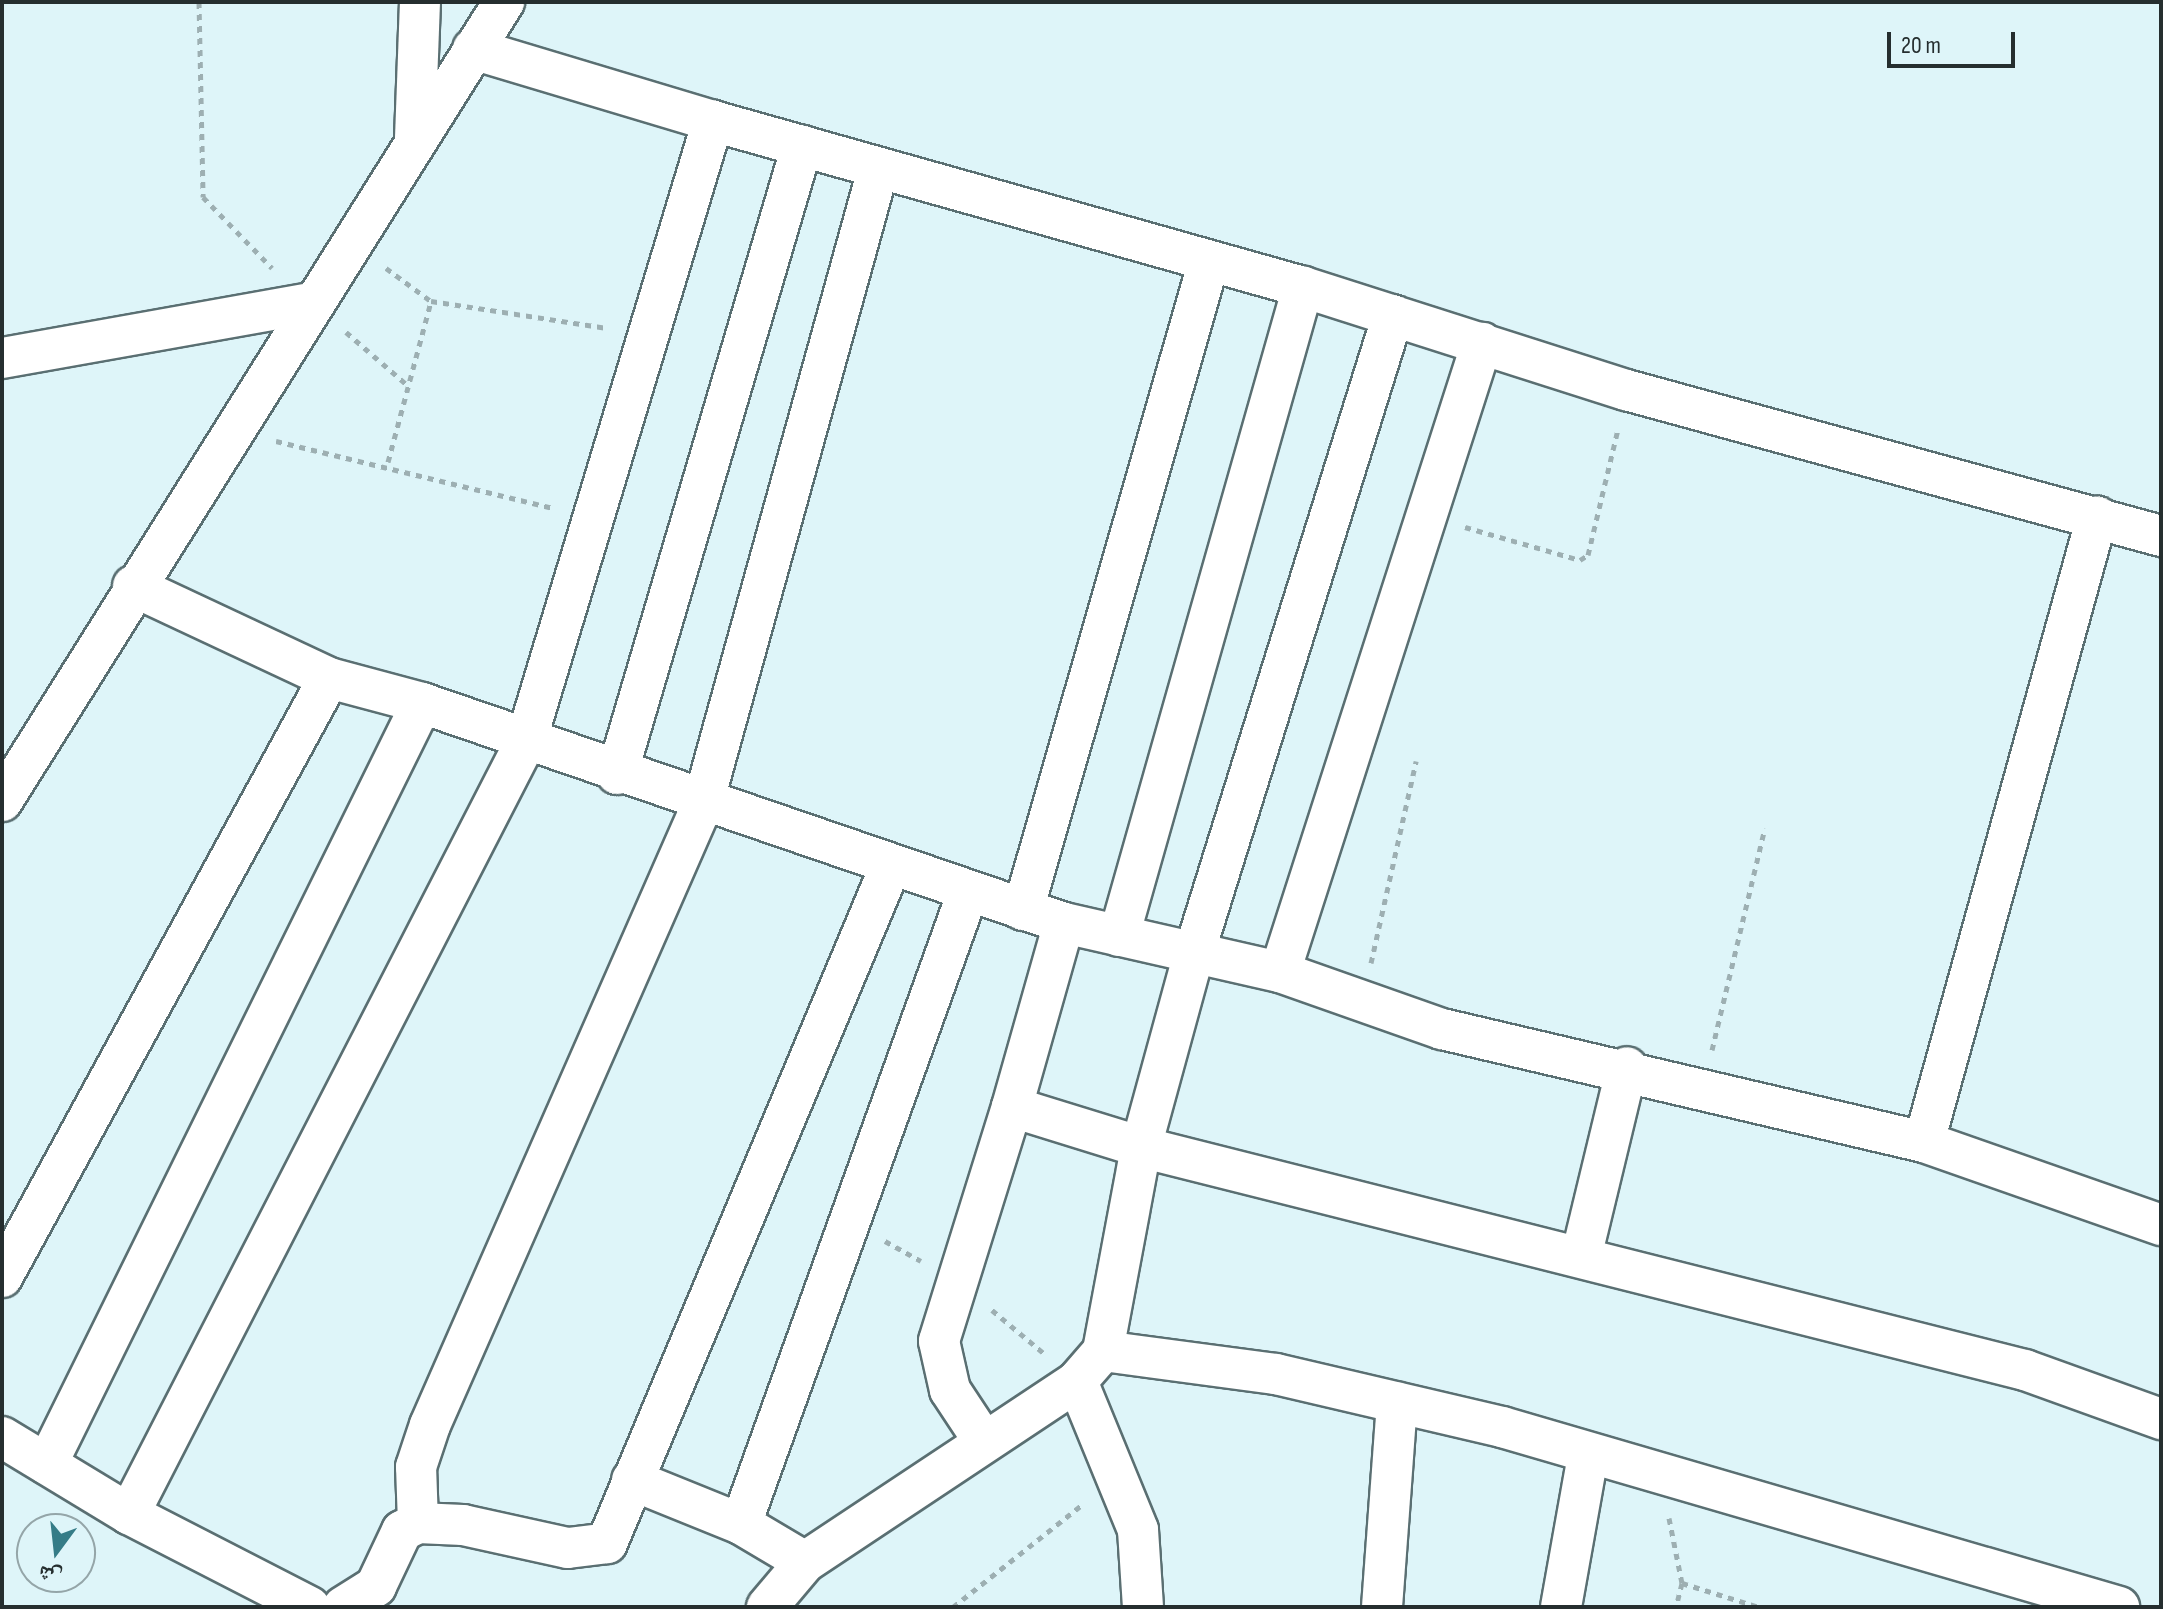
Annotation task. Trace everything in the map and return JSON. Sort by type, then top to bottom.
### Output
[{"type":"street","points":[[415,138],[420,2]]},
{"type":"street","points":[[2,801],[133,586],[504,2]]},
{"type":"street","points":[[473,49],[878,170],[1303,287],[1626,390],[2161,536]]},
{"type":"street","points":[[129,1514],[526,741],[713,121]]},
{"type":"street","points":[[617,774],[802,146]]},
{"type":"street","points":[[418,1523],[416,1467],[430,1425],[703,803],[878,170]]},
{"type":"street","points":[[1023,910],[1209,261]]},
{"type":"street","points":[[1119,936],[1303,287]]},
{"type":"street","points":[[2,358],[312,303]]},
{"type":"street","points":[[767,1607],[805,1562],[983,1440],[1077,1381],[1103,1351],[1141,1147],[1195,950],[1393,315]]},
{"type":"street","points":[[1280,972],[1482,343]]},
{"type":"street","points":[[1924,1142],[2097,517]]},
{"type":"street","points":[[133,586],[329,678],[422,703],[617,774],[1064,923],[1195,950],[1280,972],[1442,1029],[1627,1067],[1924,1142],[2161,1225]]},
{"type":"street","points":[[2,1277],[329,678]]},
{"type":"street","points":[[47,1464],[422,703]]},
{"type":"street","points":[[343,1607],[376,1586],[402,1531],[418,1523],[594,1550],[607,1543],[891,865]]},
{"type":"street","points":[[741,1524],[968,892]]},
{"type":"street","points":[[983,1440],[950,1390],[939,1341],[1012,1107],[1064,923]]},
{"type":"street","points":[[1582,1253],[1627,1067]]},
{"type":"street","points":[[1012,1107],[1141,1147],[1582,1253],[2025,1370],[2161,1419]]},
{"type":"street","points":[[1103,1351],[1276,1374],[1397,1403],[1658,1474],[2119,1607]]},
{"type":"street","points":[[1077,1381],[1120,1474],[1144,1559],[1143,1607]]},
{"type":"street","points":[[1382,1607],[1397,1403]]},
{"type":"street","points":[[2,1437],[129,1514],[310,1607]]},
{"type":"street","points":[[1561,1607],[1588,1455]]},
{"type":"street","points":[[632,1480],[741,1524],[805,1562]]},
{"type":"path","points":[[199,2],[203,197],[312,303],[406,384]]},
{"type":"path","points":[[352,239],[431,301],[648,334]]},
{"type":"path","points":[[388,462],[406,384],[431,301]]},
{"type":"path","points":[[1426,516],[1580,560],[1588,555],[1626,390]]},
{"type":"path","points":[[233,433],[388,462],[594,518]]},
{"type":"path","points":[[1362,1003],[1416,761]]},
{"type":"path","points":[[1704,1086],[1765,828]]},
{"type":"path","points":[[953,1607],[1120,1474]]},
{"type":"path","points":[[1658,1474],[1682,1583],[1676,1607]]},
{"type":"path","points":[[1682,1583],[1759,1607]]}]
